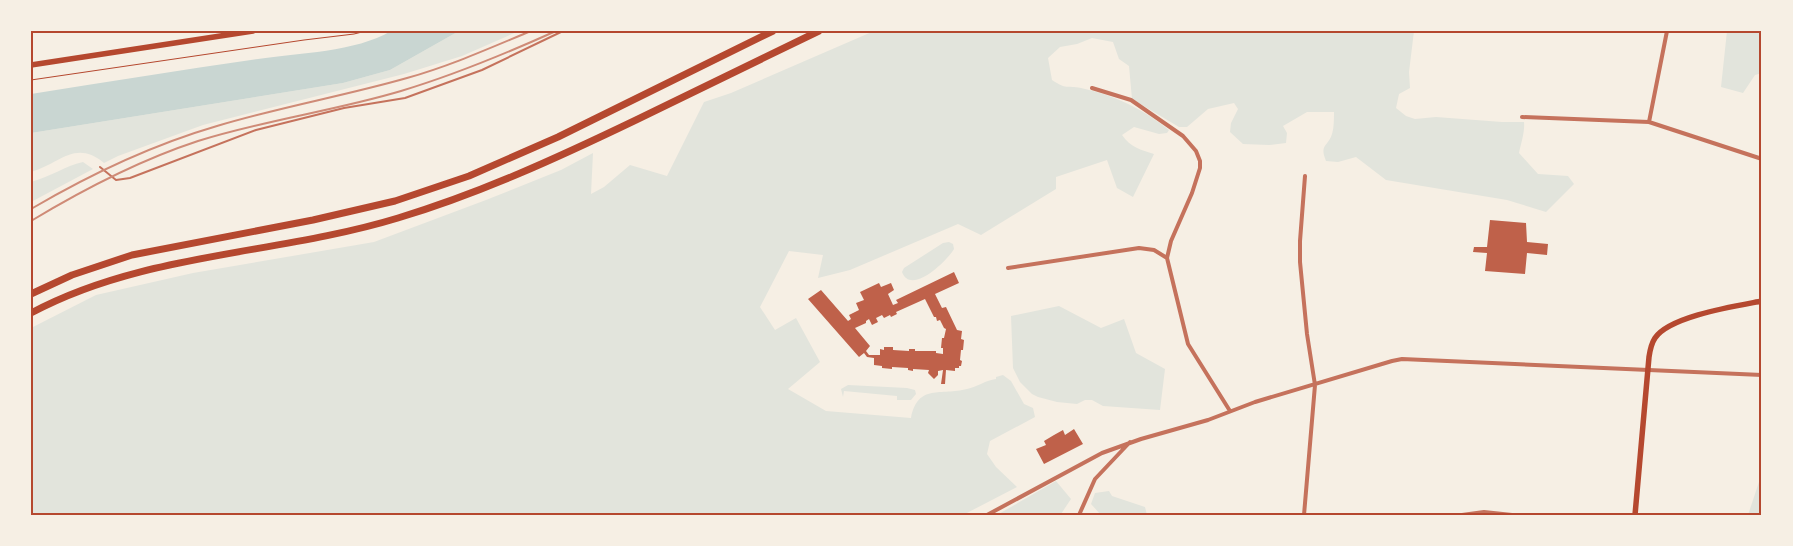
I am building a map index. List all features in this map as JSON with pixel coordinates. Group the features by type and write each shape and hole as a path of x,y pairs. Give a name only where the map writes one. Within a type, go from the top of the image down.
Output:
{"highway":[{"path":"31,294 72,275 132,255 313,220 386,203 469,176 558,137 773,31"},
{"path":"31,314 71,293 136,272 334,235 397,219 457,199 526,172 572,151 819,31"}],"main road":[{"path":"31,65 253,31"},
{"path":"1635,515 1650,348 1655,337 1667,328 1700,314 1762,301"}],"street":[{"path":"1648,122 1667,31"},
{"path":"1092,88 1131,100 1183,136 1196,151 1200,161 1200,168 1192,193 1171,241 1167,258 1188,344 1230,411"},
{"path":"1522,118 1648,122 1762,159"},
{"path":"1304,515 1315,385 1307,334 1300,262 1300,233 1305,176"},
{"path":"1008,268 1139,248 1154,250 1167,258"},
{"path":"987,515 1102,453 1130,442 1208,420 1230,411 1402,359 1762,374"},
{"path":"1079,515 1095,480 1130,442"},
{"path":"1462,515 1484,512 1512,515"}],"lane":[{"path":"100,168 116,180 130,178 256,130 344,108 405,98 482,70 563,31"}],"path":[{"path":"31,80 366,31"}],"shaded area":[{"path":"391,31 459,31 390,70 343,83 31,133 31,94 230,63 344,48 377,38"},
{"path":"459,31 519,31 462,56 404,74 203,125 118,156 104,163 94,156 76,153 31,172 31,133 343,83 390,70"},
{"path":"874,31 1414,31 1409,72 1410,88 1399,94 1396,108 1406,116 1415,119 1436,117 1524,122 1519,153 1538,174 1568,176 1574,184 1546,212 1507,200 1386,180 1356,157 1338,162 1326,161 1323,151 1332,134 1334,112 1307,112 1283,126 1287,133 1286,143 1269,145 1243,144 1230,132 1231,123 1238,109 1234,103 1208,109 1187,127 1179,127 1132,99 1129,66 1119,59 1113,42 1092,38 1077,44 1060,47 1048,58 1052,80 1064,86 1093,91 1116,99 1138,109 1169,130 1167,133 1159,134 1134,127 1122,135 1132,145 1154,154 1133,197 1117,188 1107,160 1056,177 1056,189 981,235 958,224 850,270 818,278 823,255 789,251 760,307 775,330 796,318 820,362 788,389 826,411 911,418 914,407 925,395 971,388 1003,375 1011,381 1024,404 1033,408 1035,417 990,441 987,454 996,467 1017,487 963,515 31,515 31,328 96,295 193,273 374,242 561,170 593,153 591,194 604,187 630,165 667,176 704,102 731,93"},
{"path":"1727,31 1762,31 1762,73 1755,75 1743,93 1721,87"},
{"path":"83,162 93,169 31,202 31,182"},
{"path":"949,242 953,244 954,249 929,274 913,280 907,278 902,272 904,268 943,243"},
{"path":"1059,306 1101,328 1124,319 1136,353 1165,369 1160,410 1103,406 1092,400 1085,400 1077,404 1057,402 1032,394 1020,382 1013,368 1011,316"},
{"path":"848,385 907,388 915,390 916,394 911,400 897,400 897,396 844,391 843,397 841,389"},
{"path":"1762,473 1762,515 1748,515"},
{"path":"1056,481 1071,499 1061,514 997,515"},
{"path":"1109,491 1112,496 1145,507 1147,515 1101,515 1091,504 1095,493"}],"building":[{"path":"1490,220 1526,223 1527,242 1548,244 1547,255 1527,253 1525,274 1485,271 1487,253 1473,252 1474,247 1487,247"},
{"path":"954,272 959,283 935,294 942,308 946,307 957,330 962,331 961,339 964,340 963,350 961,350 961,366 955,368 955,371 946,370 945,384 941,384 943,370 938,371 938,375 934,379 928,373 929,370 913,369 913,371 908,370 908,368 882,368 882,366 874,365 874,358 867,357 864,353 859,357 808,299 821,290 848,321 851,319 849,315 859,310 856,303 864,300 860,292 879,283 881,287 891,283 894,290 888,294 893,305 898,303 896,300","holes":["925,299 934,317 936,317 937,321 940,320 946,329 944,338 942,338 941,348 943,348 943,354 936,353 936,351 915,351 915,349 909,349 909,351 893,350 893,347 884,347 884,350 880,349 880,355 869,355 866,351 870,346 855,328 866,323 869,319 872,325 878,322 876,318 882,315 884,318 890,315 891,317 897,314 896,312"]},
{"path":"1074,429 1083,444 1044,464 1036,449 1046,445 1044,441 1063,430 1065,435"}],"railway":[{"path":"31,209 75,184 169,142 241,119 423,73 531,31"},
{"path":"31,221 113,176 155,157 198,141 401,91 479,64 556,31"}]}
